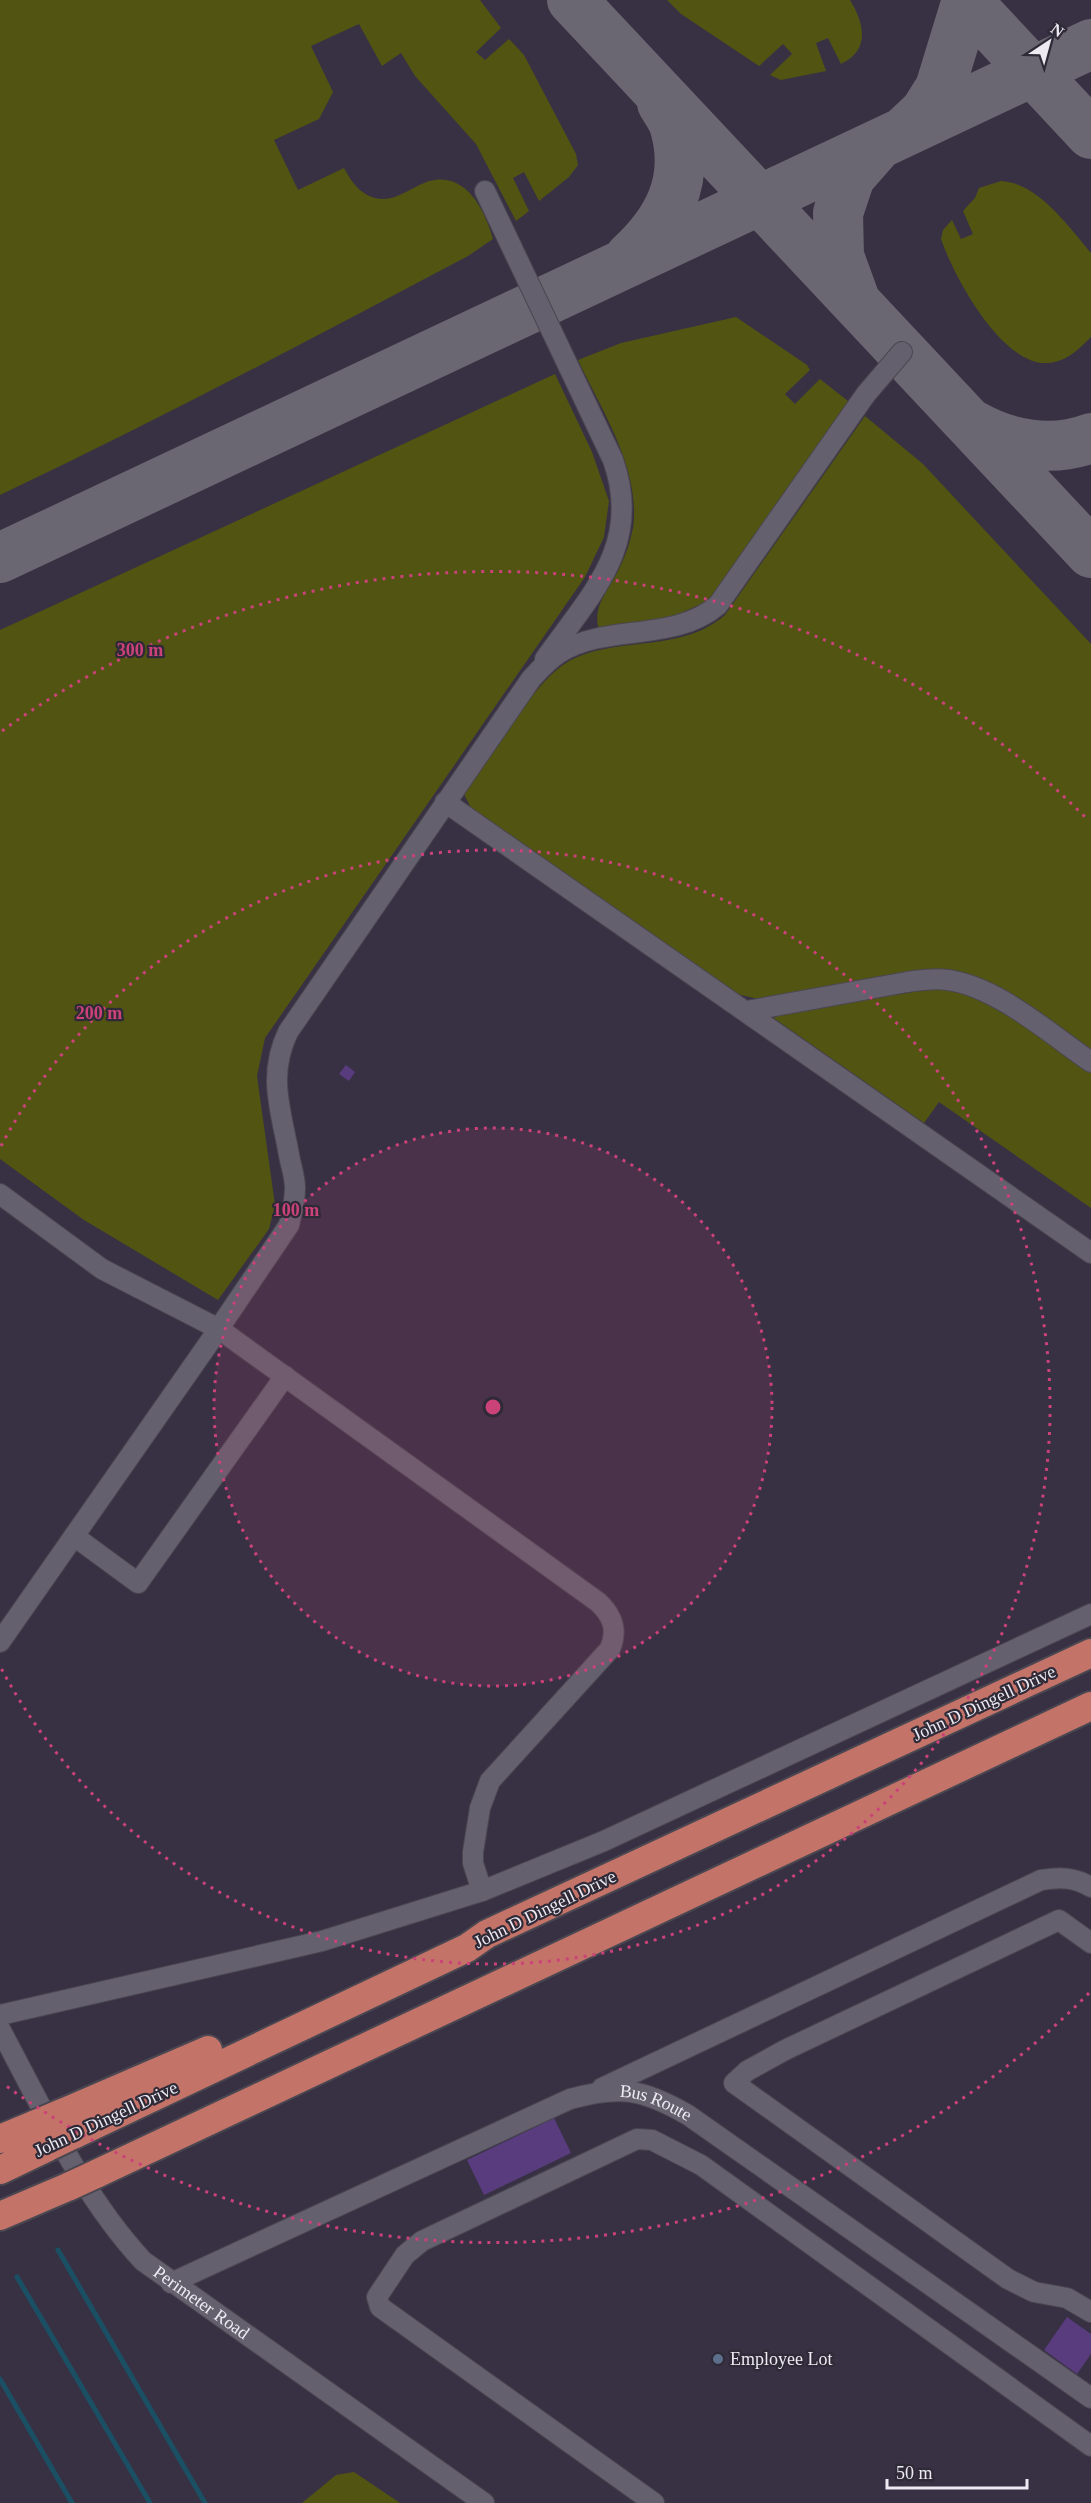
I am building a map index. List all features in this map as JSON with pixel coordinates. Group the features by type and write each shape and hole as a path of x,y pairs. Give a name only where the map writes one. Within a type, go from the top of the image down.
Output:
{"highway":[{"name":"John D Dingell Drive","path":"0,2169 42,2135 466,1948 487,1934 1091,1653"},
{"path":"0,2223 70,2186 1091,1706"},
{"path":"0,2139 42,2135"},
{"path":"0,2216 43,2199"}],"lane":[{"path":"0,1642 289,1225 294,1204 295,1185 276,1086 276,1067 280,1048 288,1032 604,575 616,550 622,525 623,500 620,480 613,460 485,191"},
{"path":"531,679 552,658 577,645 676,627 707,614 718,605 866,394 902,352"},
{"path":"445,802 1091,1253"},
{"path":"747,1011 907,982 927,979 948,980 971,985 993,996 1091,1062"},
{"path":"0,1194 102,1269 219,1329 608,1611 615,1626 615,1638 602,1660 490,1781 480,1808 473,1852 473,1863 482,1891"},
{"path":"74,1536 138,1583 285,1376"},
{"path":"0,2015 322,1941 482,1891 604,1841 1091,1614"},
{"path":"591,2093 1041,1880 1070,1878 1091,1887"},
{"path":"1091,1943 1059,1920 785,2050 747,2071 734,2083 1008,2279 1034,2292 1067,2298 1091,2312"},
{"name":"Perimeter Road","path":"0,2029 93,2199 118,2234 143,2261 484,2503"},
{"name":"Bus Route","path":"171,2283 570,2099 591,2093 620,2091 646,2094 688,2115 1091,2398"},
{"path":"654,2503 380,2307 377,2297 405,2255 422,2241 637,2139 652,2140 701,2165 1091,2446"}],"shaded area":[{"path":"0,0 1091,0 1091,2503 0,2503"},
{"path":"0,0 480,0 501,28 476,52 485,60 509,39 524,55 576,154 578,165 569,177 539,201 524,172 513,178 529,211 516,221 476,144 415,76 401,53 382,66 359,24 311,46 333,92 319,119 274,140 298,190 344,168 358,188 374,198 381,199 400,195 429,181 442,179 463,187 472,195 485,216 493,239 468,256 293,348 118,438 0,495"},
{"path":"667,0 850,0 859,18 861,44 851,58 841,64 828,38 816,43 826,71 781,80 770,75 792,54 783,44 759,66 681,14"},
{"path":"1001,181 1027,189 1040,198 1062,219 1091,253 1091,337 1077,350 1055,362 1031,360 1014,350 997,335 968,296 941,239 943,230 952,220 961,239 973,234 963,211 975,198 979,188"},
{"path":"736,317 807,365 810,370 785,394 795,404 820,379 848,401 712,599 672,617 599,630 597,622 599,606 627,550 633,528 634,506 631,484 618,441 578,360 621,343"},
{"path":"555,374 592,452 609,501 604,537 585,577 265,1038 257,1076 275,1205 269,1229 218,1300 84,1220 0,1159 0,630"},
{"path":"865,416 923,464 1091,644 1091,1052 991,985 758,999 737,994 473,812 464,794 529,700 559,668 573,659 592,652 689,635 708,627 725,615"},
{"path":"943,987 964,993 1002,1012 1091,1073 1091,1208 939,1102 924,1123 775,1019 773,1015"},
{"path":"354,2472 400,2503 302,2503 336,2475"}],"building":[{"path":"346,1065 355,1072 349,1081 339,1074"},
{"path":"554,2118 571,2153 484,2195 467,2160"},
{"path":"1067,2317 1091,2334 1091,2354 1077,2374 1044,2350"}],"waterway":[{"path":"58,2250 205,2503"},
{"path":"17,2277 150,2503"},
{"path":"0,2379 72,2503"}],"taxiway":[{"path":"572,0 1091,553"},
{"path":"966,0 1091,134"},
{"path":"907,129 925,112 940,88 967,0"},
{"path":"0,558 1091,44"},
{"path":"630,257 655,230 665,215 677,183 680,166 679,147 674,125 662,103"},
{"path":"855,300 839,256 838,213 850,177 878,145"},
{"path":"973,425 1001,438 1030,445 1061,445 1091,438"}],"place":[{"name":"Employee Lot","path":"718,2359"}]}
